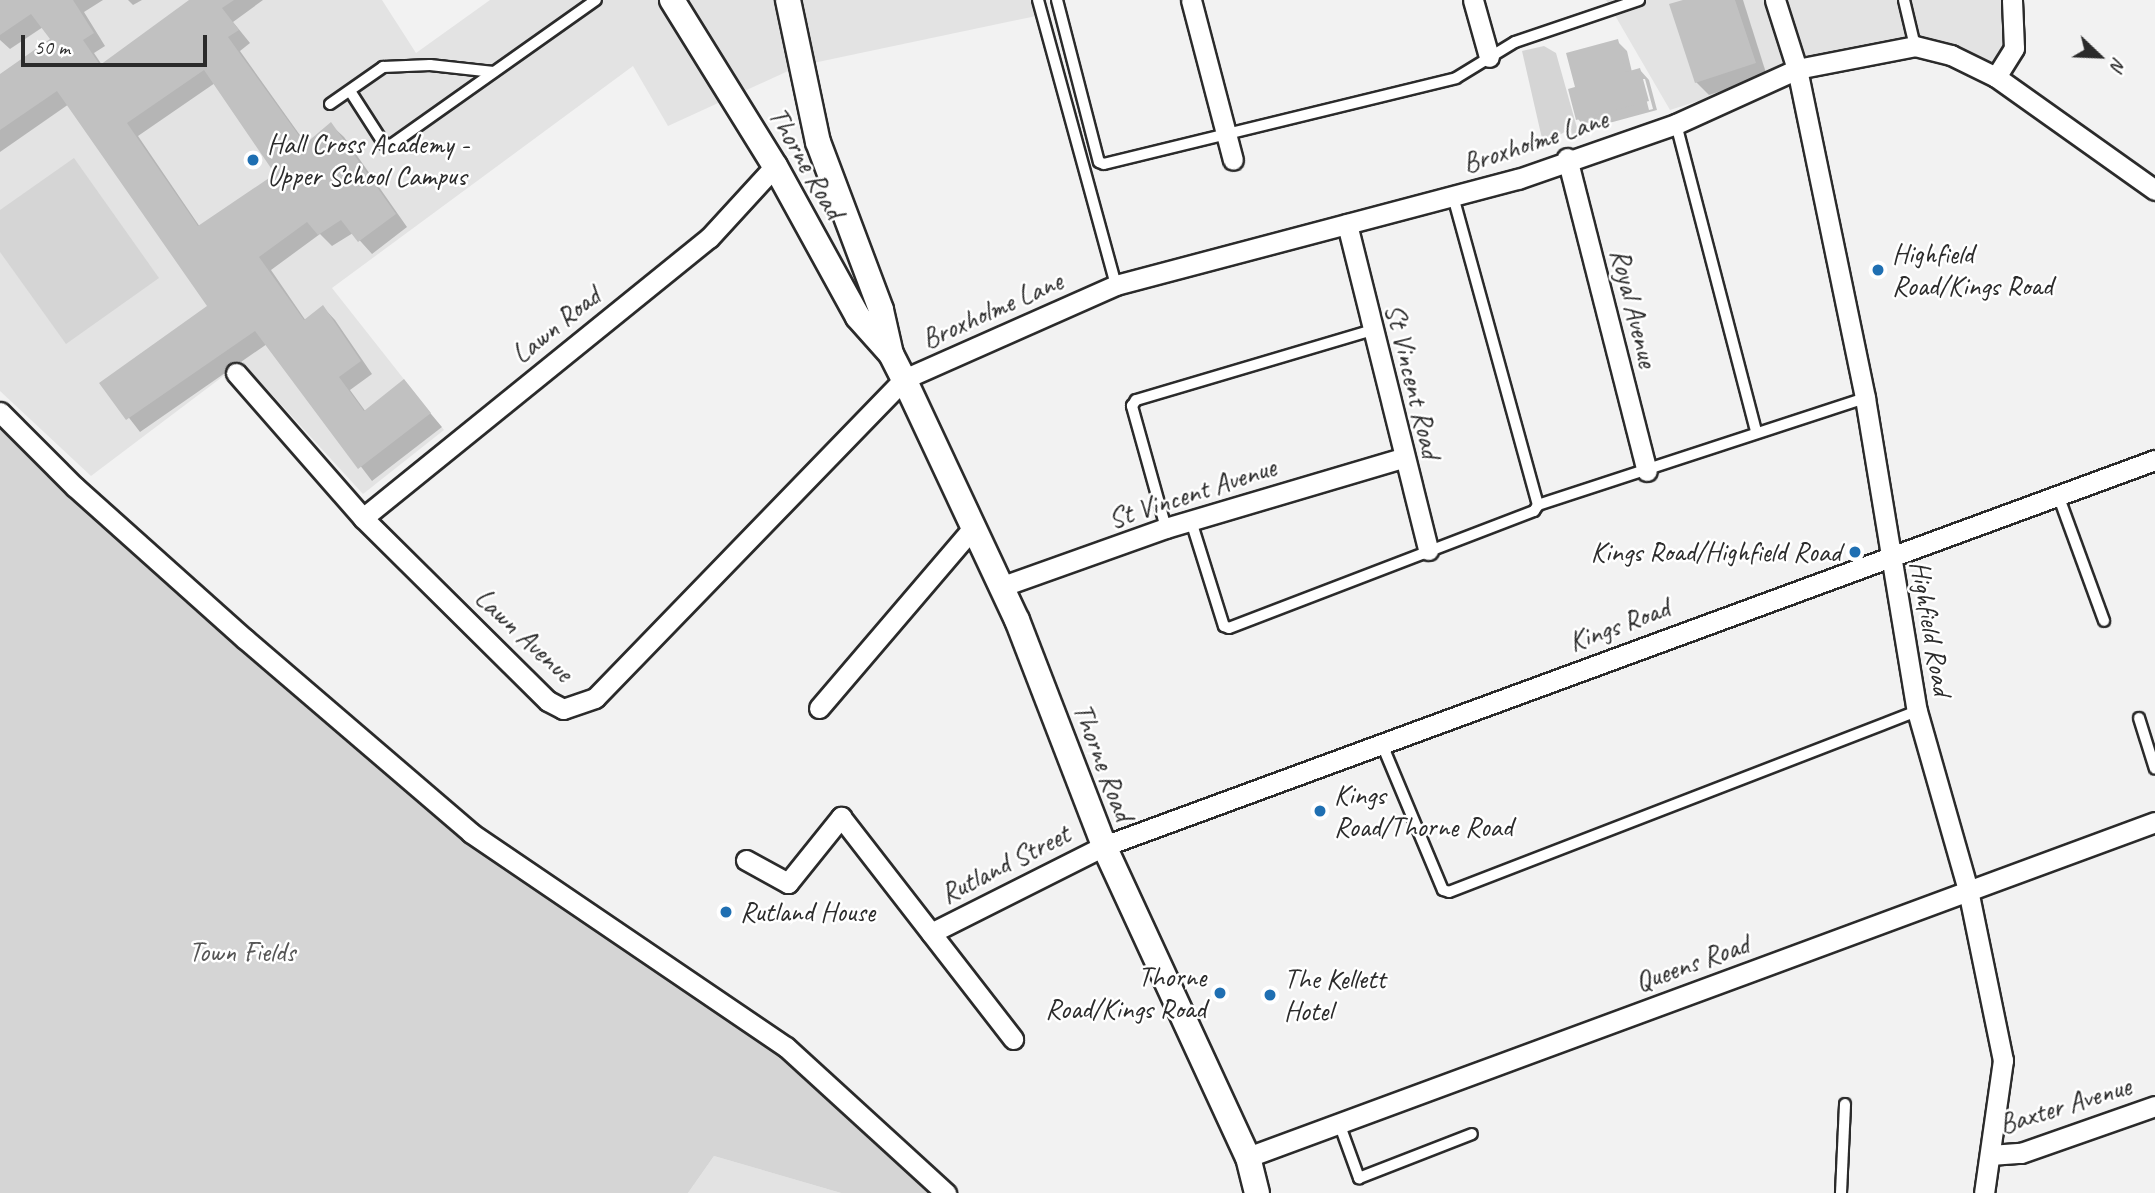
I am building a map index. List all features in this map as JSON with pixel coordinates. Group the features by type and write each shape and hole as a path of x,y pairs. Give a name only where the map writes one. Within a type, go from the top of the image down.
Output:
{"street":[{"name":"Thorne Road","path":"672,0 775,166 858,317 891,354 904,379 1000,587 1104,846 1248,1157 1257,1193"},
{"name":"Thorne Road","path":"788,0 818,142 881,310 891,354"},
{"path":"1191,0 1233,160"},
{"path":"1474,0 1489,57"},
{"name":"Highfield Road","path":"1775,0 1797,69 1865,398 1917,712 1968,890 2003,1060 1984,1193"},
{"path":"1996,77 2014,48 2012,0"},
{"name":"Broxholme Lane","path":"904,379 1116,285 1453,197 1676,124 1797,69 1915,46 1951,55 1996,77 2155,190"},
{"name":"Royal Avenue","path":"1567,159 1647,471"},
{"name":"Lawn Road","path":"363,518 709,237 775,166"},
{"name":"St Vincent Road","path":"1347,224 1402,458 1428,550"},
{"name":"Lawn Avenue","path":"236,373 363,518 548,701 564,709 579,707 595,698 904,379"},
{"path":"0,412 75,487 245,639 471,833 786,1047 946,1193"},
{"name":"St Vincent Avenue","path":"1000,587 1166,528 1402,458"},
{"name":"Kings Road","path":"1104,846 1381,741 2155,460"},
{"path":"819,708 972,529"},
{"name":"Rutland Street","path":"746,860 788,883 841,817 1013,1039"},
{"name":"Queens Road","path":"1248,1157 2155,822"},
{"name":"Rutland Street","path":"931,933 1104,846"},
{"name":"Baxter Avenue","path":"1990,1155 2021,1153 2155,1106"}],"lane":[{"path":"350,91 384,144 391,145 596,0"},
{"path":"1038,0 1116,285"},
{"path":"1058,0 1099,162 1227,137 1456,78 1516,42 1639,0"},
{"path":"1904,0 1915,46"},
{"path":"330,104 383,66 430,65 494,72"},
{"path":"1676,124 1756,431"},
{"path":"1453,197 1538,505"},
{"path":"1166,528 1132,406 1136,400 1373,330"},
{"path":"1191,521 1224,626 1229,628 1534,511 1538,505 1647,471 1756,431 1865,398"},
{"path":"2058,495 2104,621"},
{"path":"1381,741 1443,890 1449,892 1917,712"},
{"path":"2140,718 2155,769"},
{"path":"1841,1193 1845,1104"},
{"path":"1339,1123 1359,1178 1472,1134"}],"shaded area":[{"name":"Hall Cross Academy - Upper School Campus","path":"0,0 382,0 416,53 490,0 1037,0 1041,15 799,66 668,126 633,66 332,288 444,430 363,494 242,362 91,476 0,391"},
{"path":"1606,0 2012,0 2017,32 1996,77 1915,46 1797,69 1670,110"},
{"path":"714,1156 841,1193 688,1193"}],"green space":[{"path":"1544,46 1556,53 1579,135 1572,137 1565,132 1543,143 1522,51"},
{"path":"74,158 159,278 66,344 0,252 0,210"},
{"name":"Town Fields","path":"0,412 471,833 786,1047 946,1193 841,1193 714,1156 688,1193 0,1193"}],"building":[{"path":"0,0 73,0 94,33 83,40 100,65 189,0 234,0 222,8 239,30 228,37 305,144 331,122 396,214 358,242 341,220 318,235 307,222 259,257 304,320 323,305 361,361 339,377 364,411 404,379 431,413 358,469 255,331 126,420 99,383 207,306 57,91 0,130 0,74 50,39 31,14 0,35","holes":["204,70 275,174 198,226 127,123"]},
{"path":"1683,0 1735,0 1756,63 1695,83 1669,4"},
{"path":"1618,39 1626,72 1640,68 1649,101 1576,120 1568,89 1575,87 1566,53"}],"place":[{"name":"Hall Cross Academy - Upper School Campus","path":"253,160"},
{"name":"Highfield Road/Kings Road","path":"1878,270"},
{"name":"Kings Road/Highfield Road","path":"1855,552"},
{"name":"Kings Road/Thorne Road","path":"1320,811"},
{"name":"Rutland House","path":"726,912"},
{"name":"Thorne Road/Kings Road","path":"1220,993"},
{"name":"The Kellett Hotel","path":"1270,995"}]}
